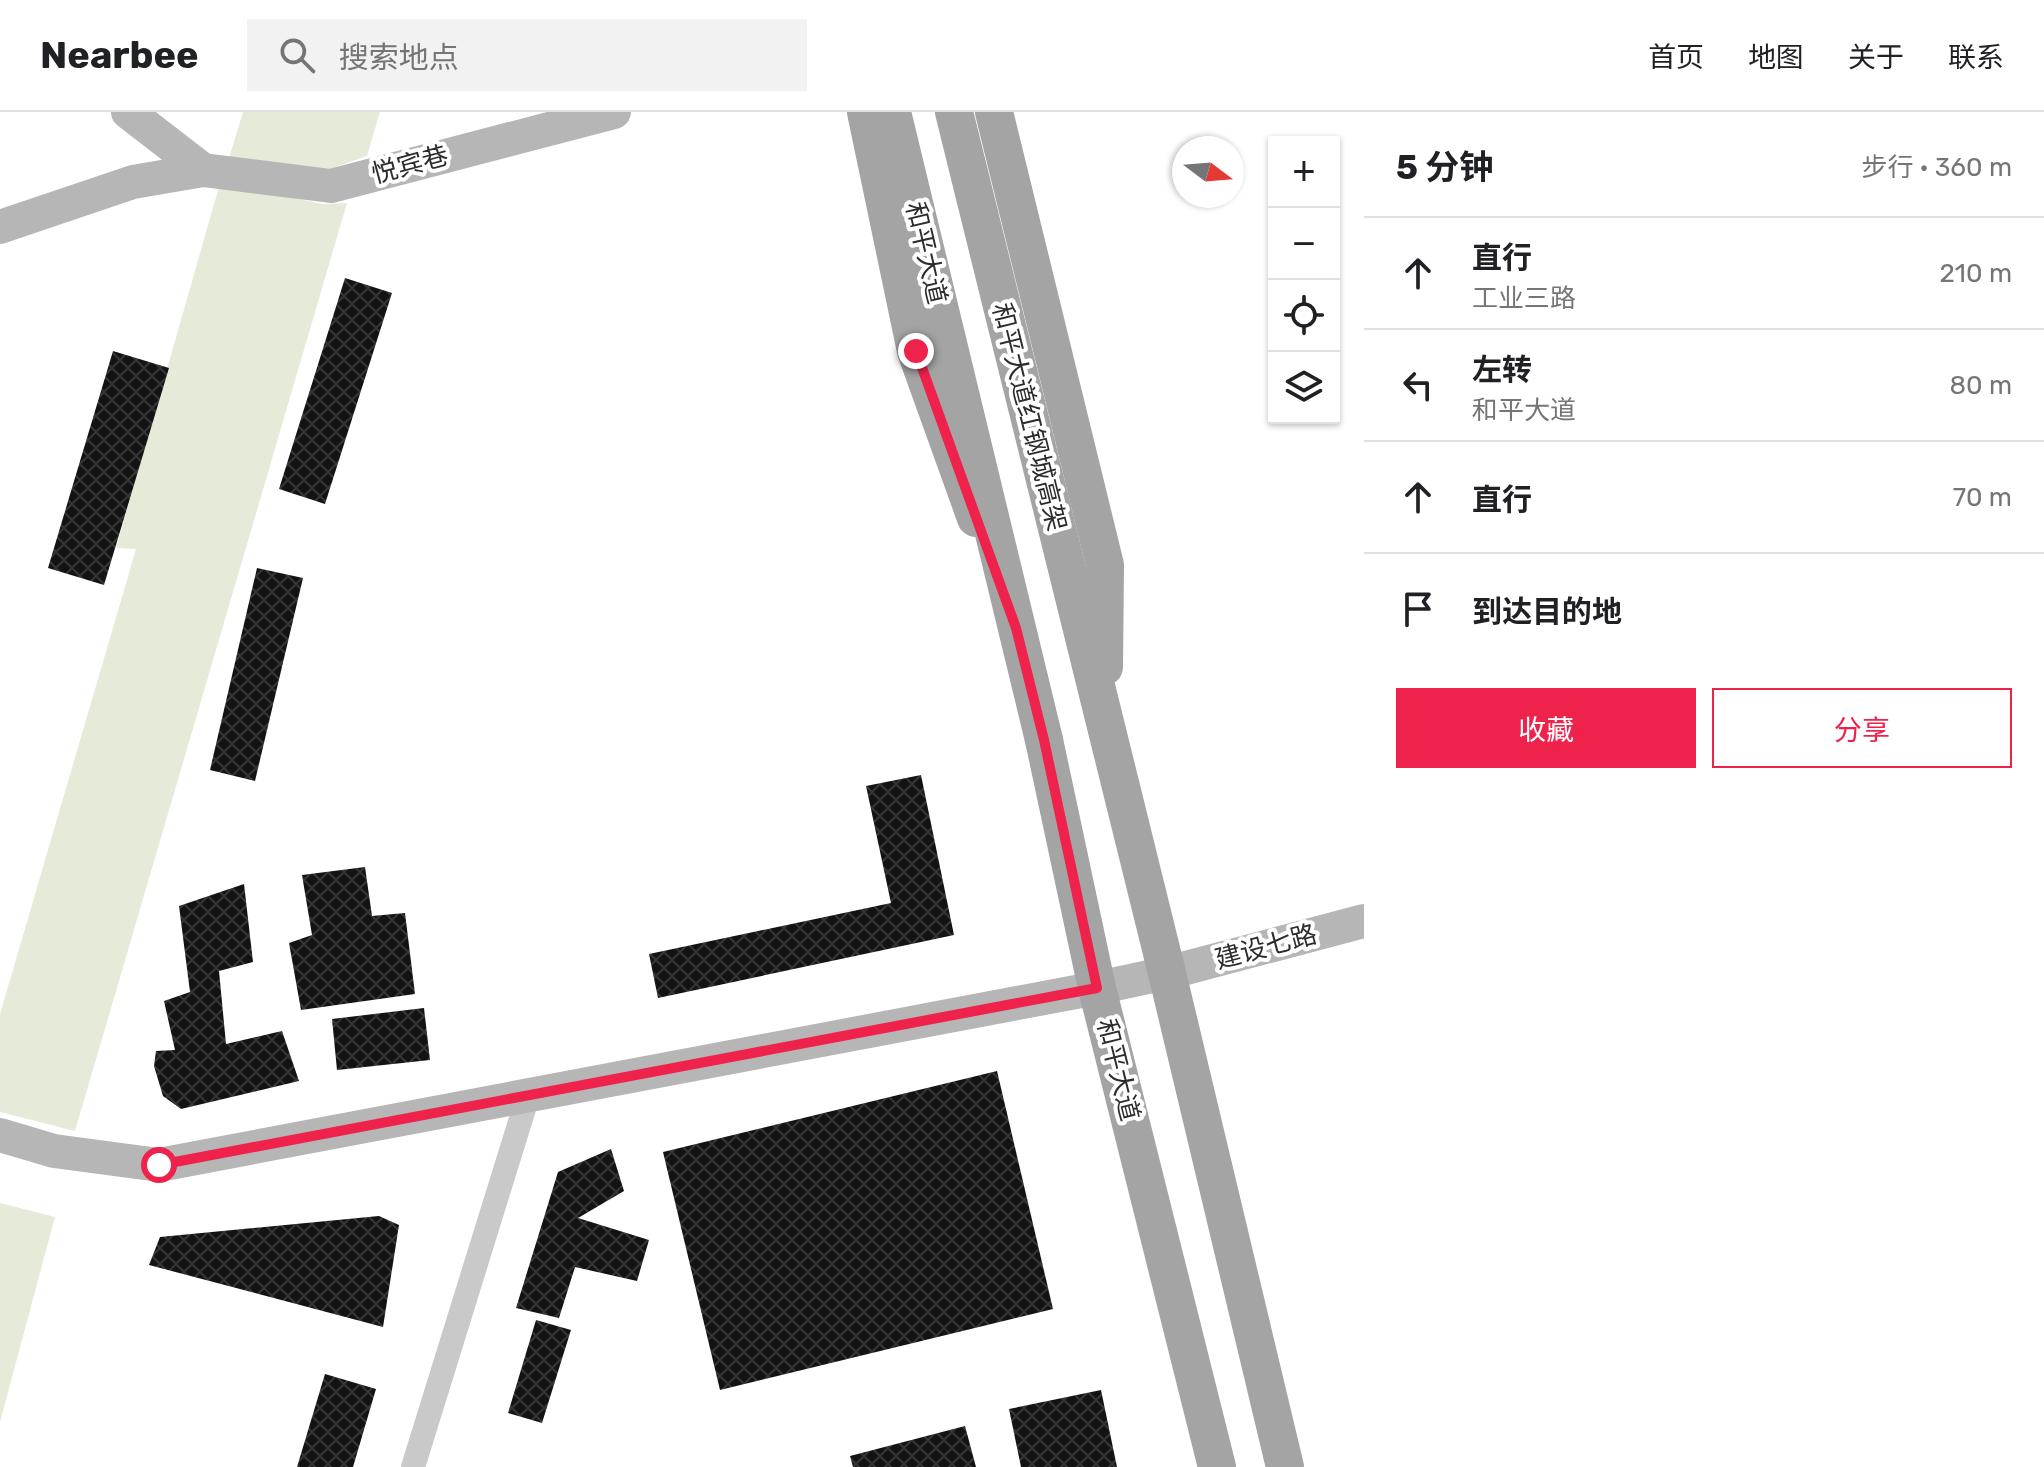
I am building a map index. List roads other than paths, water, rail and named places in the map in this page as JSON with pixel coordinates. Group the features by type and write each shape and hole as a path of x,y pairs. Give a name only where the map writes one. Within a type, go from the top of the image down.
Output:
{"main road":[{"path":"128,112 203,170"},
{"name":"悦宾巷","path":"203,170 331,186 614,112"},
{"path":"866,112 916,351 1016,628"},
{"name":"和平大道","path":"892,112 1044,740 1097,988 1217,1467"},
{"name":"和平大道红钢城高架","path":"954,112 1103,722"},
{"path":"994,112 1105,565 1103,722 1167,973 1285,1467"},
{"path":"0,227 133,182 203,170"},
{"name":"建设七路","path":"0,1135 54,1151 159,1165 1097,988 1167,973 1364,921"}],"street":[{"path":"413,1467 528,1096"}]}
